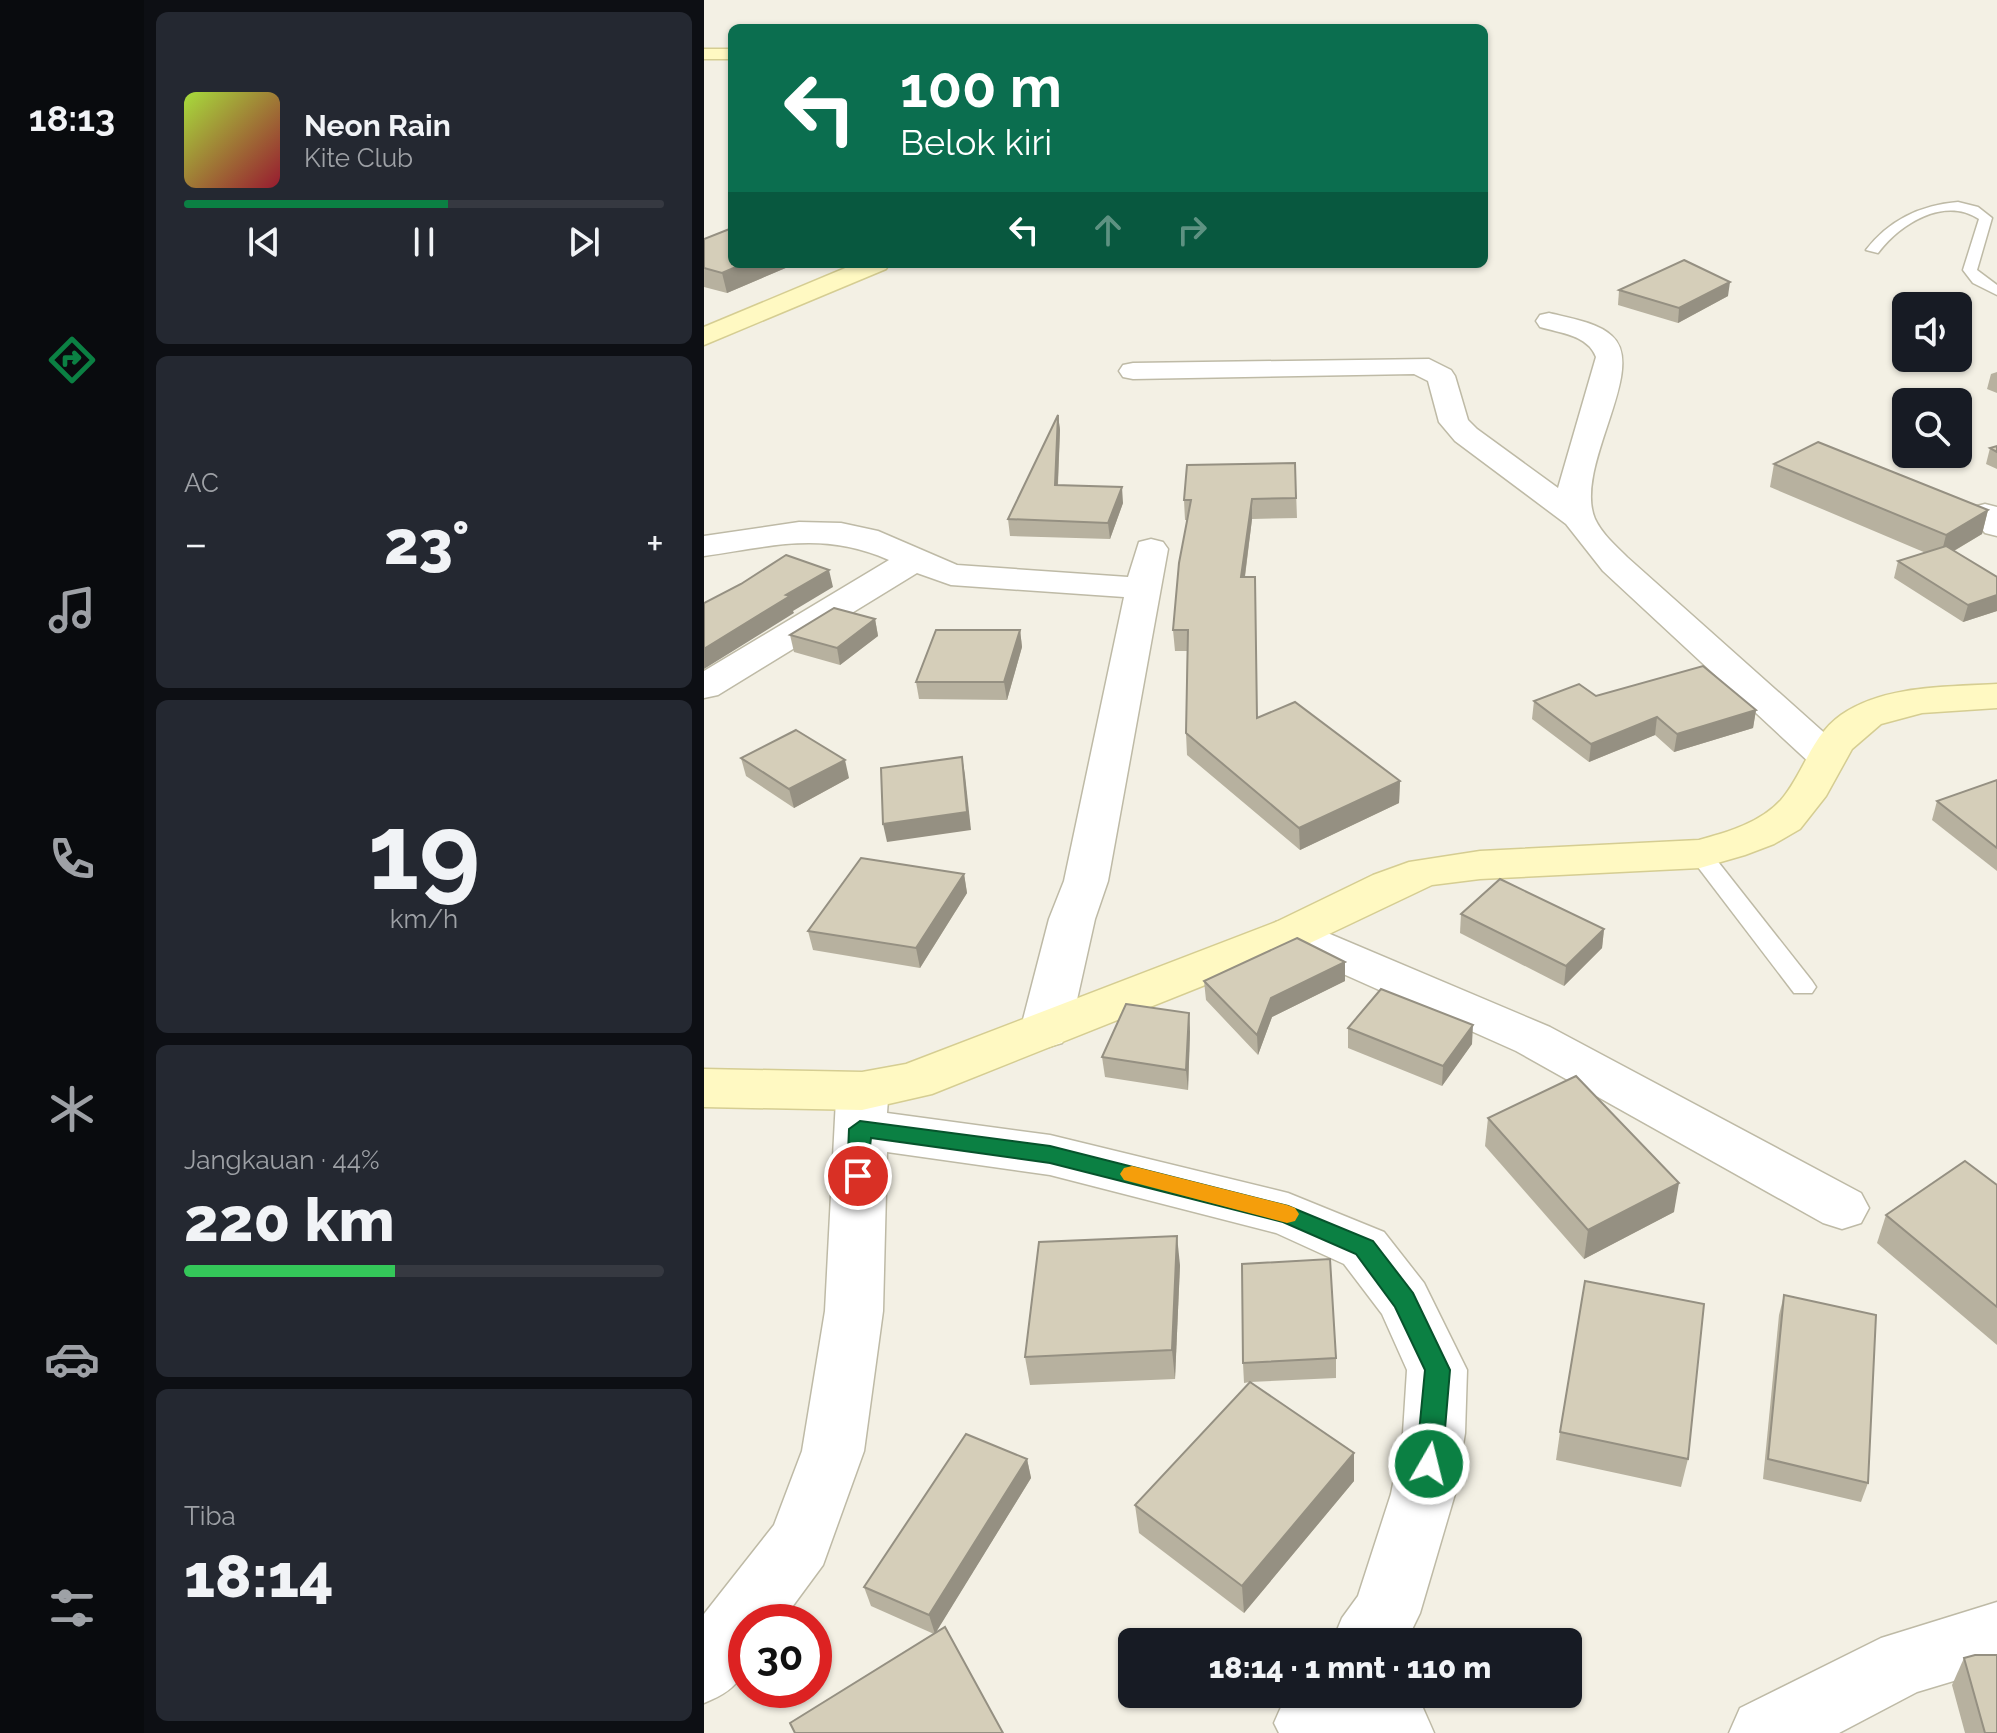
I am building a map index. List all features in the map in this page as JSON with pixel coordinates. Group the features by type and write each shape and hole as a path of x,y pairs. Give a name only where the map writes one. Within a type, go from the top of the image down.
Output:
{"street":[{"path":"704,54 728,54"},
{"path":"704,337 868,268"},
{"path":"1549,321 1589,335 1605,344 1610,354 1606,384 1575,476 1572,498 1578,518"},
{"path":"1133,371 1419,365 1441,376 1454,422 1466,435 1578,518 1621,569 1825,755"},
{"path":"704,546 799,532 841,533 866,538 912,561 951,575 1146,568 1086,881 1072,919 1045,1031"},
{"path":"704,687 912,561"},
{"path":"861,1110 914,1081 1292,933 1389,885 1425,872 1480,865 1700,854 1779,825 1804,797 1825,755 1853,725 1881,711 1944,699 1997,696"},
{"path":"1292,933 1533,1039 1842,1208"},
{"path":"704,1088 861,1110 1050,1155 1288,1215 1364,1248 1404,1300 1437,1370 1434,1433 1423,1494 1386,1613 1376,1628"},
{"path":"704,1669 800,1543 833,1451 854,1311 861,1110"},
{"path":"1804,1724 1905,1662 1997,1635"},
{"path":"1314,1717 1398,1733"}],"lane":[{"path":"1873,250 1882,236 1922,214 1959,206 1972,208 1986,218 1970,270 1978,280 1997,291"},
{"path":"1700,854 1803,987"}],"building":[{"path":"728,230 728,268 734,268 722,273 704,268 704,239"},
{"path":"1684,260 1730,282 1679,308 1619,290"},
{"path":"1058,415 1055,485 1122,487 1108,523 1008,519"},
{"path":"1818,442 1988,510 1946,535 1774,464"},
{"path":"1295,463 1296,498 1252,499 1241,577 1255,577 1257,718 1295,702 1400,781 1299,828 1186,733 1188,630 1173,630 1179,563 1191,500 1184,500 1187,465"},
{"path":"1946,546 1997,577 1997,595 1968,605 1898,561"},
{"path":"786,555 829,570 704,649 704,603"},
{"path":"834,608 875,619 837,648 790,635"},
{"path":"936,630 1020,630 1004,682 916,682"},
{"path":"1703,666 1756,710 1677,734 1657,717 1591,744 1534,701 1579,684 1596,696"},
{"path":"796,730 845,760 789,789 741,758"},
{"path":"962,757 967,812 883,824 881,768"},
{"path":"1997,780 1997,848 1937,801"},
{"path":"861,858 964,874 916,948 808,931"},
{"path":"1500,879 1604,929 1566,966 1461,914"},
{"path":"1297,938 1345,962 1271,998 1257,1035 1204,981"},
{"path":"1381,989 1473,1025 1443,1066 1348,1028"},
{"path":"1126,1004 1189,1013 1186,1070 1102,1057"},
{"path":"1576,1076 1679,1183 1588,1230 1488,1118"},
{"path":"1965,1161 1997,1185 1997,1307 1886,1215"},
{"path":"1177,1236 1172,1350 1025,1357 1039,1242"},
{"path":"1330,1259 1336,1358 1243,1363 1242,1264"},
{"path":"1585,1281 1704,1304 1688,1459 1560,1432"},
{"path":"1784,1295 1876,1315 1868,1483 1768,1459"},
{"path":"1250,1382 1354,1453 1242,1586 1135,1505"},
{"path":"966,1434 1027,1459 929,1615 864,1587"},
{"path":"945,1627 1003,1733 795,1733 790,1723 814,1708 832,1708 832,1697"},
{"path":"1997,1655 1997,1733 1985,1733 1964,1658"}],"slow traffic":[{"path":"1132,1174 1287,1214"}],"route":[{"path":"858,1176 860,1129 1050,1155 1288,1215 1364,1248 1404,1300 1437,1370 1429,1464"}]}
